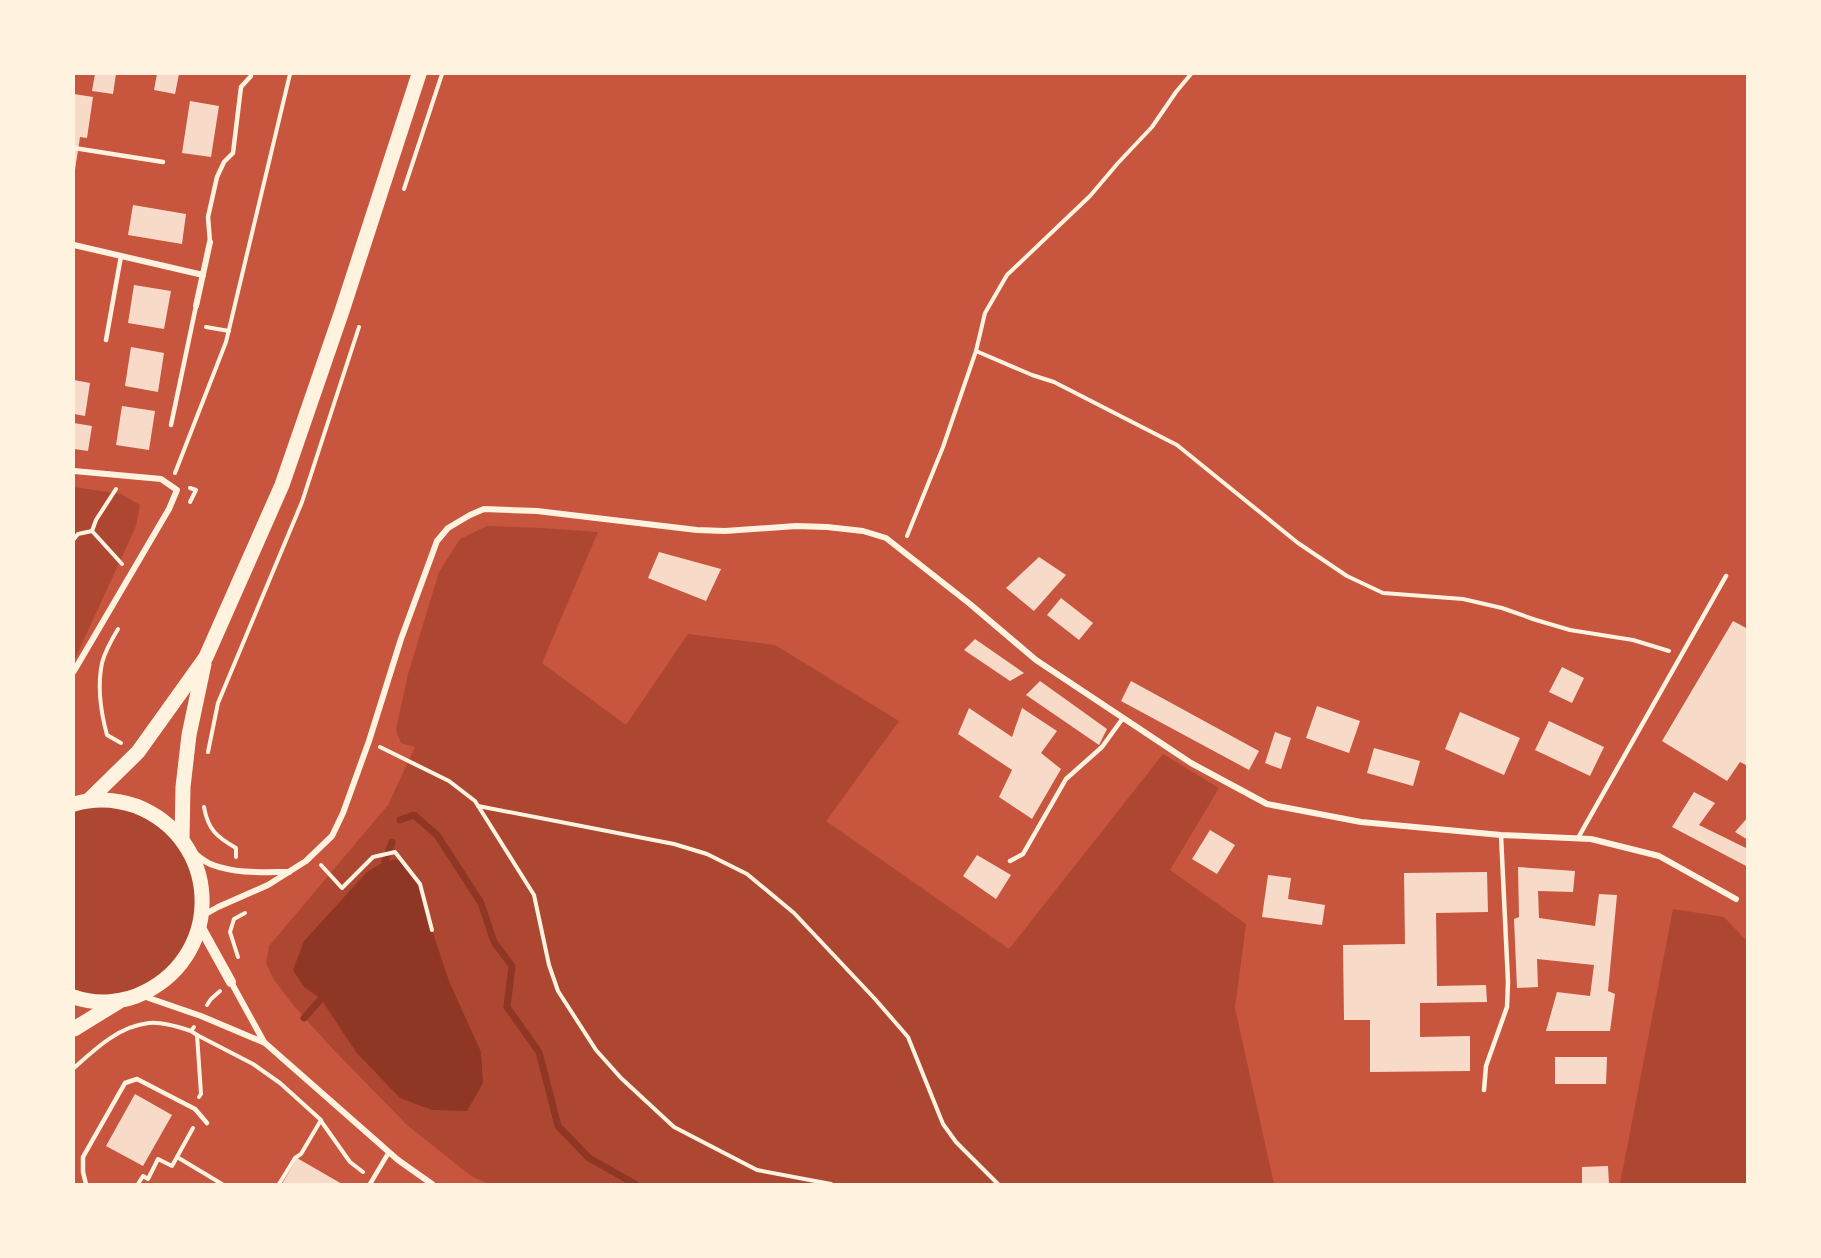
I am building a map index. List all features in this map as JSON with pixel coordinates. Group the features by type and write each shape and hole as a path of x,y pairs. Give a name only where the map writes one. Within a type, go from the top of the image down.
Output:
{"main road":[{"path":"186,845 185,773 189,735 206,657 282,485 342,311 419,74"},
{"path":"89,800 138,752 206,657"},
{"path":"74,804 89,800 108,800 127,803 149,811 161,819 186,845 195,862 202,889 201,921 188,954 170,976 139,995 120,1000 97,1002 74,997"},
{"path":"74,1029 120,1000"}],"street":[{"path":"196,306 210,242"},
{"path":"74,245 203,275"},
{"path":"74,471 161,479 177,490 169,509 74,671"},
{"path":"265,1043 201,921 289,872 313,855 332,836 343,813 369,741 401,639 437,540 448,528 484,509 537,510 697,530 725,531 827,526 862,531 886,538 1036,660 1191,763 1268,804 1361,822 1501,835 1591,839 1659,856 1736,899"},
{"path":"186,845 211,865 256,872 289,872"},
{"path":"139,995 201,1016 265,1043 389,1152 432,1185"}],"lane":[{"path":"210,242 208,217 217,177 224,162 232,153 241,87 251,76"},
{"path":"74,148 164,162"},
{"path":"106,340 121,256"},
{"path":"171,424 190,324 196,306"},
{"path":"1578,838 1726,576"},
{"path":"1010,861 1023,854 1066,779 1102,747 1123,718"},
{"path":"1484,1090 1486,1066 1507,1007 1508,982 1501,835"},
{"path":"86,1185 83,1157 125,1083 138,1079 195,1109 207,1122"},
{"path":"371,1182 389,1152"}],"path":[{"path":"172,483 229,331 290,74"},
{"path":"401,197 442,74"},
{"path":"902,550 943,447 976,351 985,313 1007,275 1090,196 1152,127 1191,74"},
{"path":"185,773 204,773 218,703 302,502 361,321"},
{"path":"190,324 229,331"},
{"path":"976,351 1054,382 1177,445 1298,543 1347,576 1383,593 1463,599 1502,608 1570,630 1658,646 1682,656"},
{"path":"92,531 96,520 124,476"},
{"path":"161,479 196,490 185,511"},
{"path":"74,539 78,534 92,531"},
{"path":"92,531 131,573"},
{"path":"121,624 102,664 100,694 103,720 107,735 138,752"},
{"path":"369,741 449,781 475,801 534,895 549,965 558,991 596,1050 621,1078 674,1127 747,1165 757,1170 831,1185"},
{"path":"204,800 204,809 210,827 221,839 236,848 236,870"},
{"path":"478,806 674,844 707,854 747,874 794,913 908,1037 943,1124 956,1142 998,1185"},
{"path":"313,855 342,888 373,857 395,852 420,884 432,930"},
{"path":"191,1031 211,999 242,970 230,932 234,919 246,913 241,897"},
{"path":"74,1068 103,1043 125,1030 149,1023 175,1026 191,1031 253,1064 280,1083 321,1120 350,1162 371,1182"},
{"path":"197,1035 199,1054"},
{"path":"279,1185 321,1120"},
{"path":"138,1185 143,1176 148,1179 158,1159 172,1166 177,1157"}],"shaded area":[{"path":"74,487 121,494 140,505 136,526 74,661"},
{"path":"487,526 598,532 542,663 626,725 688,634 775,645 899,721 826,821 1009,949 1163,754 1219,788 1170,870 1246,924 1235,1008 1274,1184 489,1184 471,1176 407,1125 294,1006 274,980 266,963 269,946 388,805 415,747 401,743 396,730 408,674 439,572 460,539"},
{"path":"89,800 161,819 202,887 188,954 139,995 74,997 74,804"},
{"path":"400,859 420,884 449,981 481,1052 483,1083 467,1111 432,1110 400,1098 356,1052 321,999 304,987 293,970 304,941 367,872 385,861"},
{"path":"1673,909 1724,917 1747,941 1747,1184 1620,1184"}],"building":[{"path":"95,74 116,74 113,94 92,91"},
{"path":"157,74 179,74 175,94 154,90"},
{"path":"74,94 93,97 87,138 80,137 75,170 74,170"},
{"path":"190,101 219,106 211,157 182,153"},
{"path":"133,205 186,214 182,244 128,235"},
{"path":"134,285 171,291 164,329 128,323"},
{"path":"131,347 164,353 158,392 125,386"},
{"path":"74,380 90,383 85,416 74,414"},
{"path":"122,406 155,411 149,450 116,445"},
{"path":"74,423 92,426 88,451 74,449"},
{"path":"659,552 721,569 706,601 648,578"},
{"path":"1039,557 1066,575 1034,611 1006,588"},
{"path":"1061,598 1093,623 1079,640 1047,615"},
{"path":"1733,621 1748,629 1748,766 1740,762 1727,781 1662,741"},
{"path":"975,639 1024,673 1010,681 964,650"},
{"path":"1562,667 1584,678 1572,703 1549,692"},
{"path":"1040,681 1107,729 1099,745 1026,695"},
{"path":"1131,681 1259,751 1249,770 1121,701"},
{"path":"1317,706 1360,721 1349,753 1306,738"},
{"path":"969,708 1012,737 1022,708 1057,731 1041,753 1061,769 1032,819 999,797 1012,770 958,734"},
{"path":"1460,712 1520,738 1504,775 1445,749"},
{"path":"1549,721 1604,747 1590,776 1535,750"},
{"path":"1275,732 1291,738 1281,769 1265,763"},
{"path":"1374,748 1420,761 1413,786 1367,773"},
{"path":"1694,792 1715,803 1699,825 1748,849 1748,867 1672,827"},
{"path":"1748,817 1748,840 1735,832"},
{"path":"1210,830 1235,845 1217,874 1192,859"},
{"path":"977,855 1011,875 996,899 963,876"},
{"path":"1518,867 1575,871 1573,892 1538,891 1539,918 1595,926 1599,894 1617,895 1608,991 1615,994 1610,1031 1546,1031 1557,992 1590,996 1594,965 1537,959 1538,987 1517,988 1514,919 1519,917"},
{"path":"1487,872 1488,912 1436,913 1437,986 1486,985 1487,1002 1420,1003 1420,1037 1470,1036 1470,1071 1370,1072 1370,1020 1344,1020 1343,945 1405,944 1404,873"},
{"path":"1268,875 1291,878 1288,899 1325,905 1322,925 1262,917"},
{"path":"1555,1057 1607,1057 1606,1084 1555,1084"},
{"path":"135,1094 172,1115 143,1166 106,1146"},
{"path":"297,1158 342,1184 282,1184"},
{"path":"1608,1166 1609,1184 1582,1184 1582,1167"}],"waterway":[{"path":"400,820 414,815 437,835 481,903 494,942 512,966 507,1007 539,1052 558,1126 589,1158 635,1184"},
{"path":"385,861 392,842"},
{"path":"304,1018 321,999"}]}
